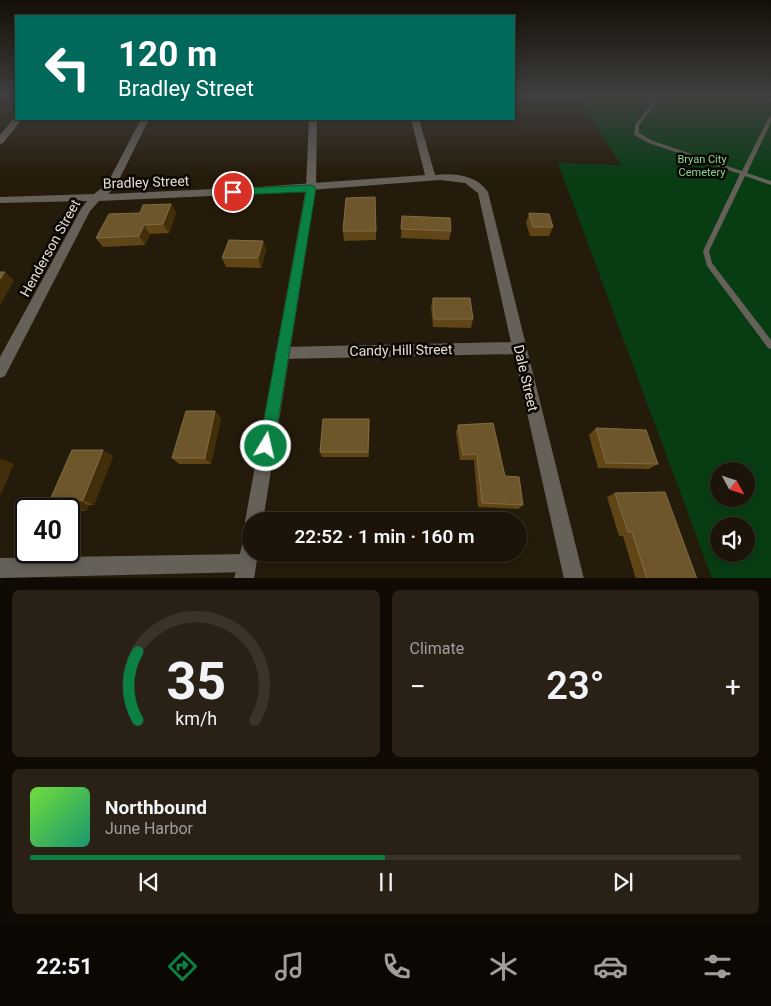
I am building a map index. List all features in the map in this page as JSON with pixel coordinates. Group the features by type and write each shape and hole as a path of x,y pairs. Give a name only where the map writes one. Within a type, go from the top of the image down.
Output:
{"street":[{"path":"0,141 15,123"},
{"name":"Henderson Street","path":"0,370 86,210 96,198 111,186 143,123"},
{"path":"256,512 311,188 313,123"},
{"path":"416,123 431,178"},
{"name":"Bradley Street","path":"0,200 96,198 311,188 431,178 461,179 472,182"},
{"name":"Dale Street","path":"472,182 479,186 483,192 574,578"},
{"name":"Candy Hill Street","path":"282,353 519,348"},
{"path":"0,568 246,571"}],"lane":[{"path":"639,123 636,134 651,142 771,183"},
{"path":"769,123 706,251 709,264 771,346"}],"green space":[{"name":"Bryan City Cemetery","path":"594,123 771,123 771,578 712,578 558,163 621,165"}],"building":[{"path":"375,197 376,231 343,231 346,198"},
{"path":"171,204 163,224 144,225 139,236 96,238 109,214 140,213 143,205"},
{"path":"529,213 549,214 553,227 533,227"},
{"path":"402,216 450,218 451,231 401,229"},
{"path":"229,240 263,241 258,258 222,258"},
{"path":"0,272 5,272 0,279"},
{"path":"433,298 470,298 473,319 434,319"},
{"path":"186,411 215,411 205,458 172,458"},
{"path":"323,419 369,419 368,452 320,452"},
{"path":"493,423 505,476 519,477 523,505 482,503 477,454 463,455 458,425"},
{"path":"596,428 646,430 658,464 606,463"},
{"path":"72,450 103,450 83,500 80,500 80,498 51,498"},
{"path":"665,492 697,578 647,578 632,532 628,532 615,493"}],"route":[{"path":"233,192 311,188 266,446"}]}
